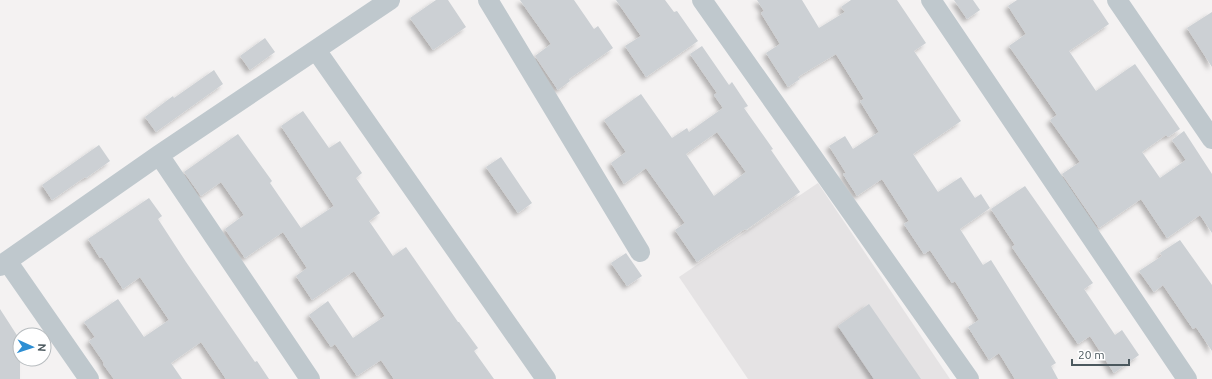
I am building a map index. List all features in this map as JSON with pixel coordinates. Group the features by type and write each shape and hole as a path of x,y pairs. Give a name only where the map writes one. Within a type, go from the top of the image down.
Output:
{"street":[{"path":"89,379 4,264 159,155 390,0"},
{"path":"488,0 640,252"},
{"path":"702,0 969,379"},
{"path":"931,0 1187,379"},
{"path":"1117,0 1212,139"},
{"path":"316,50 546,379"},
{"path":"159,155 310,379"}],"shaded area":[{"path":"818,183 950,379 748,379 679,277"}],"building":[{"path":"436,0 448,0 466,27 433,50 410,18"},
{"path":"520,0 574,0 594,29 598,26 613,48 569,79 570,81 558,90 535,56 551,44"},
{"path":"616,0 665,0 674,12 677,11 698,41 646,77 625,46 641,36"},
{"path":"757,0 802,0 819,28 845,12 841,7 851,0 897,0 926,43 914,51 961,121 913,154 938,192 961,177 975,198 981,194 990,208 960,229 983,265 991,260 1056,363 1051,366 1058,379 1015,379 999,353 989,360 968,327 979,320 955,281 952,283 930,250 924,254 904,224 909,221 882,179 857,196 843,174 846,173 829,146 845,136 853,149 879,132 860,101 864,99 836,54 798,77 800,79 788,87 766,53 780,44 761,13 764,11"},
{"path":"954,0 973,0 980,10 967,19"},
{"path":"1017,0 1093,0 1109,24 1069,51 1096,91 1135,64 1180,129 1168,137 1166,135 1142,152 1160,178 1186,160 1172,140 1184,131 1212,174 1212,233 1200,215 1167,238 1141,199 1099,228 1062,174 1080,162 1050,120 1057,115 1009,46 1026,34 1008,6"},
{"path":"1212,12 1212,67 1187,28"},
{"path":"265,38 275,52 250,70 240,56"},
{"path":"702,46 729,85 732,82 748,106 744,108 773,149 771,150 800,192 697,262 675,230 685,223 646,168 624,184 611,163 626,152 604,120 641,94 672,138 687,128 689,132 723,108 714,95 717,93 690,54","holes":["717,132 746,172 714,196 686,154"]},
{"path":"214,70 223,84 156,132 145,117 173,96 174,98"},
{"path":"303,111 329,148 340,141 362,173 356,178 380,213 369,221 393,256 406,247 478,348 474,351 494,379 394,379 381,360 357,376 335,344 331,347 309,315 328,301 353,338 385,316 354,271 312,300 296,276 307,268 283,232 245,258 225,229 244,215 221,182 201,196 184,172 238,134 272,181 270,183 301,228 334,206 281,126"},
{"path":"99,145 110,161 52,200 42,185"},
{"path":"501,157 532,203 518,213 486,167"},
{"path":"1025,186 1093,283 1084,289 1115,335 1122,330 1139,355 1114,373 1090,336 1078,344 1012,247 1015,245 991,209"},
{"path":"149,198 162,216 158,219 186,262 255,362 257,361 269,379 226,379 201,342 171,363 182,379 114,379 103,364 104,363 89,341 95,337 84,322 118,299 144,337 169,320 140,277 123,289 88,239"},
{"path":"1180,240 1212,285 1212,351 1196,327 1193,329 1163,285 1154,292 1139,271 1162,256 1160,253"},
{"path":"626,253 642,276 627,286 611,263"},
{"path":"869,304 921,379 874,379 838,326"},
{"path":"0,309 12,328 12,367 20,367 20,379 0,379"}]}
